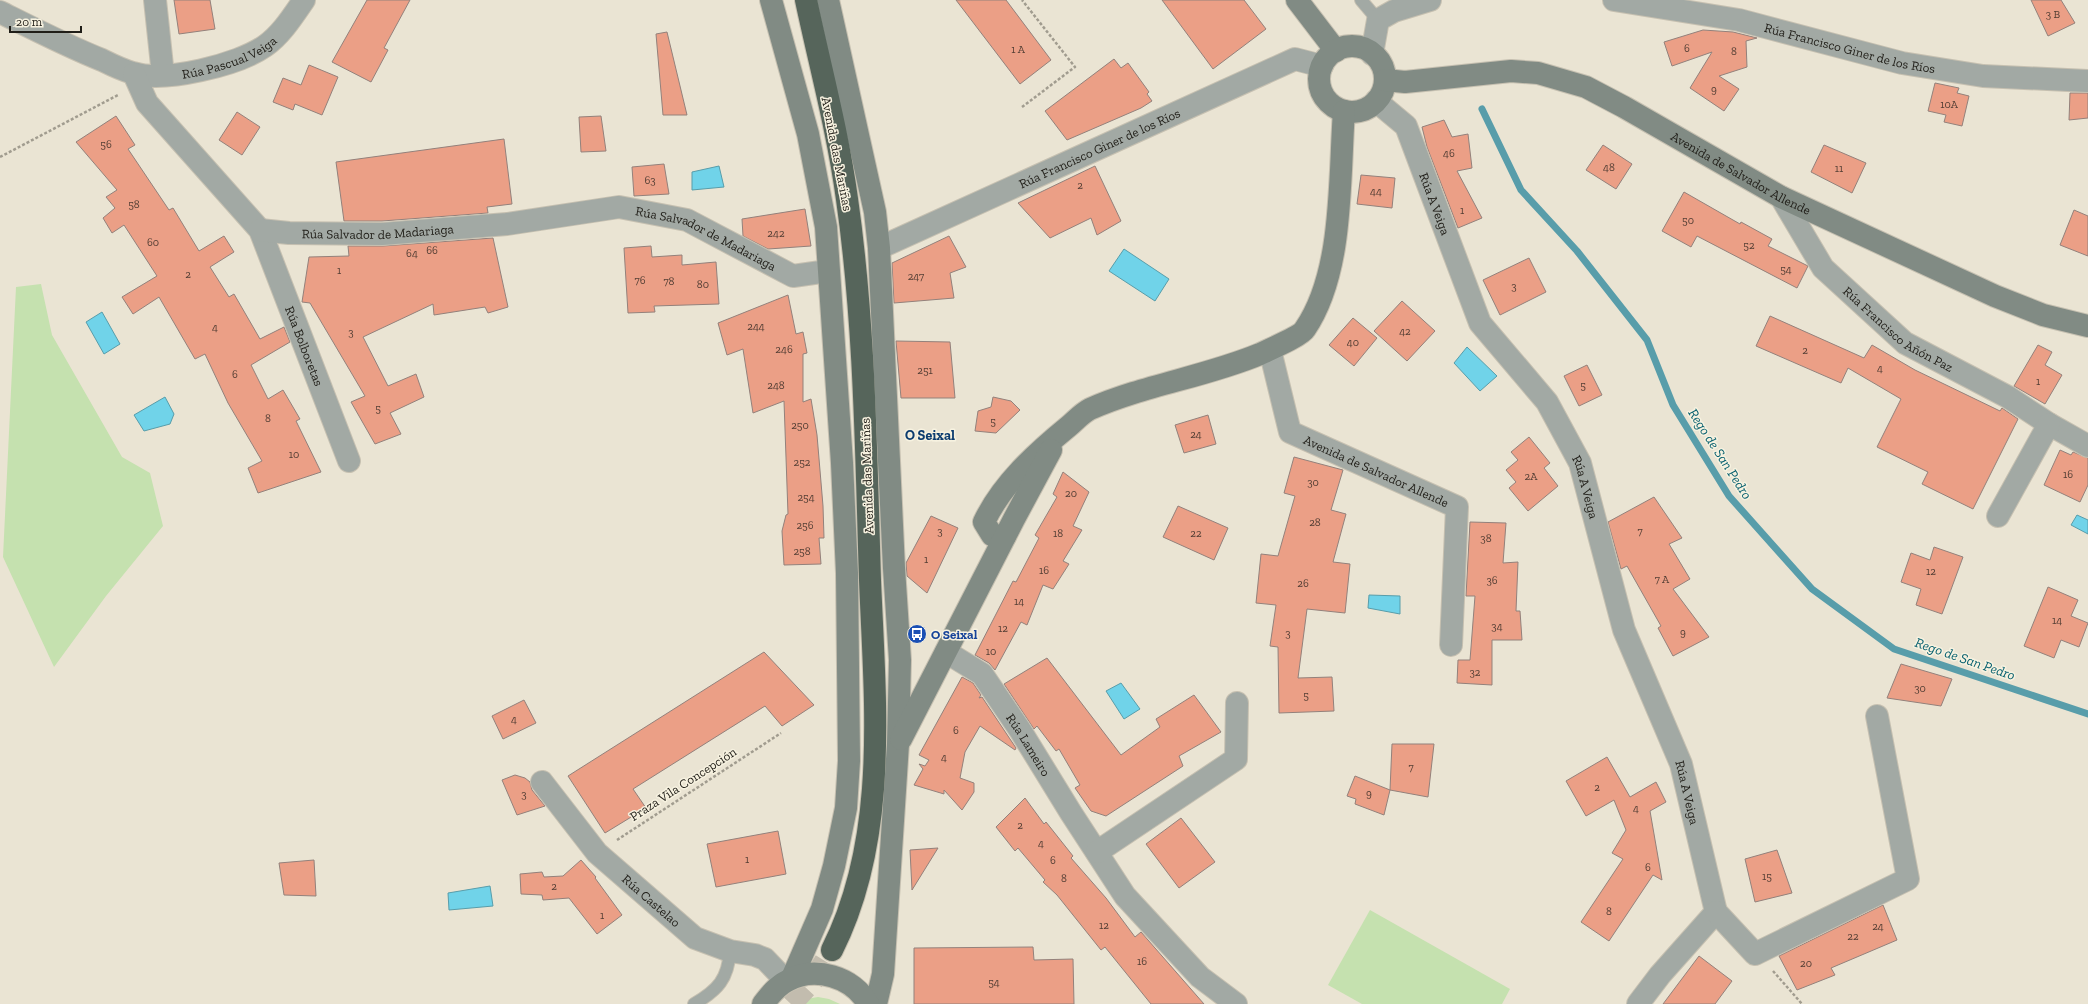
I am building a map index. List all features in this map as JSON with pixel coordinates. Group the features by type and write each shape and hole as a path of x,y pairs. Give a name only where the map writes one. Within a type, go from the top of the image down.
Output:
{"highway":[{"name":"Avenida das Mariñas","path":"806,0 839,147 847,199 856,280 862,345 874,680 874,747 868,838 862,871 848,917 832,950"}],"main road":[{"path":"771,0 808,134 826,227 842,463 847,573 849,761 847,800 834,866 822,909 789,980"},
{"path":"828,0 874,212 879,248 894,568 900,660 898,744 883,974 876,1004"},
{"path":"1297,0 1329,58"},
{"path":"1354,46 1364,49 1372,54 1379,61 1385,80 1382,91 1376,101 1362,110 1344,111 1333,106 1325,98 1320,88 1319,77 1329,58 1345,47 1354,46"},
{"name":"Avenida de Salvador Allende","path":"1385,80 1405,82 1511,71 1538,73 1586,87 1624,107 1781,197 1996,296 2043,315 2088,326"},
{"path":"898,744 1005,536 992,534 984,522 992,506 1016,475 1061,432 1089,410 1136,393 1240,362 1270,350 1304,331 1324,292 1335,248 1344,111"},
{"path":"763,1004 773,991 789,980 808,974 825,974 840,978 854,987 868,1004"}],"street":[{"path":"155,0 163,75"},
{"name":"Rúa Pascual Veiga","path":"136,79 210,69 238,59 265,46 289,21 304,0"},
{"path":"1372,54 1378,20 1394,11 1430,0"},
{"name":"Rúa Francisco Giner de los Ríos","path":"1614,0 1739,20 1902,63 1983,76 2088,81"},
{"path":"4,9 79,51 136,79 147,103 260,230"},
{"name":"Rúa Francisco Giner de los Ríos","path":"879,248 1295,59 1329,58"},
{"name":"Rúa A Veiga","path":"1376,101 1406,126 1480,322 1547,402 1580,463 1624,630 1681,764 1716,912 1755,954"},
{"name":"Rúa Francisco Añón Paz","path":"1781,197 1823,268 1905,343 2008,397 2049,424 2088,446"},
{"name":"Rúa Salvador de Madariaga","path":"260,230 289,233 382,234 507,224 619,207 687,220 793,276 828,271"},
{"name":"Rúa Bolboretas","path":"260,230 349,461"},
{"name":"Avenida de Salvador Allende","path":"1270,350 1290,432 1457,507 1451,645"},
{"path":"1998,516 2049,424"},
{"name":"Rúa Lameiro","path":"946,652 982,674 1020,730 1071,813 1125,896 1200,977 1236,1004"},
{"path":"1097,852 1236,759 1237,703"},
{"path":"1755,954 1908,879 1877,716"},
{"name":"Rúa Castelao","path":"542,782 597,853 695,938 730,951 755,955 765,959 789,980"},
{"path":"1638,1004 1660,975 1716,912"}],"lane":[{"path":"1361,0 1378,20"},
{"path":"694,1004 720,984 726,976 729,966 730,951"}],"path":[{"path":"1022,0 1075,67 1022,107"},
{"path":"0,157 136,79"},
{"name":"Praza Vila Concepción","path":"597,853 781,733"},
{"path":"1755,954 1778,976 1802,1004"}],"green space":[{"path":"41,284 52,335 122,457 150,473 163,526 106,596 54,667 3,557 16,287"},
{"path":"1370,910 1510,989 1502,1004 1362,1004 1328,985"},
{"path":"818,997 829,999 840,1004 796,1004 806,999"}],"water":[{"path":"719,166 724,187 692,190 692,172"},
{"path":"1124,249 1169,279 1155,301 1109,271"},
{"path":"102,312 120,344 104,354 86,322"},
{"path":"1467,347 1497,376 1480,391 1454,363"},
{"path":"165,397 174,414 170,424 144,431 134,415"},
{"path":"2077,515 2088,520 2088,534 2071,525"},
{"path":"1369,595 1400,596 1400,614 1368,608"},
{"path":"1121,683 1140,709 1124,719 1106,691"},
{"path":"490,886 493,906 449,910 448,893"}],"building":[{"path":"174,0 210,0 215,29 179,34"},
{"path":"367,0 410,0 384,48 388,50 371,82 332,62"},
{"path":"956,0 1006,0 1051,60 1020,84"},
{"path":"1162,0 1244,0 1266,29 1213,69"},
{"path":"2031,0 2061,0 2075,23 2048,36"},
{"path":"1703,30 1733,32 1757,38 1746,41 1747,67 1719,76 1739,89 1724,111 1690,88 1712,52 1672,66 1664,42"},
{"path":"667,32 687,115 663,115 656,34"},
{"path":"1114,59 1121,68 1128,63 1149,92 1147,94 1152,101 1141,108 1067,140 1045,111"},
{"path":"309,65 338,77 322,115 295,104 293,110 273,102 283,78 301,85"},
{"path":"1935,83 1959,88 1957,93 1969,96 1962,126 1944,122 1946,115 1928,111"},
{"path":"2070,93 2088,93 2088,118 2069,120"},
{"path":"237,112 260,127 242,155 219,140"},
{"path":"116,116 135,145 128,149 169,210 173,208 199,251 224,236 234,252 210,267 229,297 234,294 260,339 284,327 290,342 251,365 268,399 283,390 300,419 296,421 321,472 258,493 248,468 262,461 228,403 205,354 195,359 159,297 133,314 122,297 157,276 124,225 112,233 103,218 115,208 106,197 117,190 76,142"},
{"path":"601,116 606,151 581,152 579,117"},
{"path":"1444,120 1452,137 1468,134 1472,168 1457,171 1482,218 1458,228 1427,147 1422,127"},
{"path":"504,139 512,204 487,207 488,213 382,221 344,221 336,162"},
{"path":"1603,145 1632,164 1616,189 1586,170"},
{"path":"1824,145 1866,163 1852,193 1811,172"},
{"path":"664,164 669,194 634,196 632,167"},
{"path":"1095,166 1121,221 1097,235 1091,218 1050,238 1018,203"},
{"path":"1361,175 1395,178 1392,208 1357,204"},
{"path":"1684,192 1740,224 1741,222 1772,239 1768,246 1808,266 1797,288 1697,236 1691,247 1662,231"},
{"path":"805,209 811,246 768,249 743,236 742,219"},
{"path":"2074,210 2088,216 2088,256 2060,245"},
{"path":"949,236 966,267 950,273 954,298 894,303 892,263"},
{"path":"493,238 508,307 488,313 485,307 434,315 433,304 363,337 388,386 416,374 424,397 390,413 401,434 375,444 351,402 365,396 310,303 302,302 309,257 349,256 348,246 383,246"},
{"path":"651,246 652,257 682,255 682,265 716,262 719,304 654,306 655,312 628,313 624,248"},
{"path":"1529,258 1546,292 1500,315 1483,280"},
{"path":"788,295 796,334 803,332 807,353 803,354 803,402 811,399 817,435 824,538 819,538 821,564 784,565 782,531 786,515 788,514 784,401 753,413 743,349 727,355 718,323"},
{"path":"1402,301 1435,331 1407,361 1374,331"},
{"path":"1770,316 1864,358 1872,345 1915,370 2000,411 2002,408 2018,419 1973,509 1922,484 1928,472 1877,447 1901,399 1848,368 1841,383 1756,346"},
{"path":"1353,318 1377,338 1354,366 1329,345"},
{"path":"896,341 950,342 955,398 901,398"},
{"path":"2038,345 2052,352 2045,365 2062,375 2045,404 2014,386"},
{"path":"1587,365 1602,395 1579,406 1564,376"},
{"path":"993,397 1011,401 1020,410 996,433 975,431 978,411 991,407"},
{"path":"1208,415 1216,444 1184,453 1175,425"},
{"path":"1529,437 1550,463 1544,468 1558,486 1528,511 1509,488 1516,482 1506,470 1518,460 1511,452"},
{"path":"2060,450 2071,455 2073,452 2088,458 2088,485 2080,502 2044,485"},
{"path":"1294,457 1343,470 1331,510 1346,514 1333,562 1350,564 1345,613 1307,609 1298,678 1332,677 1334,711 1279,713 1278,647 1270,646 1276,605 1256,603 1261,554 1278,556 1295,496 1284,493"},
{"path":"1063,472 1089,492 1073,526 1082,530 1063,561 1069,564 1053,589 1043,585 1027,625 1021,622 995,670 989,663 975,655 1013,581 1016,582 1039,538 1035,535 1057,497 1053,494"},
{"path":"1654,497 1682,538 1669,544 1690,579 1673,589 1709,637 1673,656 1658,628 1661,626 1627,566 1621,569 1608,522"},
{"path":"1178,506 1228,528 1214,560 1163,537"},
{"path":"931,516 958,528 927,593 907,576 906,563"},
{"path":"1470,522 1506,523 1503,563 1518,562 1516,611 1520,611 1522,640 1492,640 1492,685 1457,683 1458,660 1470,660 1475,596 1466,596"},
{"path":"1934,547 1963,557 1942,614 1916,605 1921,589 1901,582 1911,553 1930,560"},
{"path":"2048,587 2078,600 2071,616 2088,623 2079,647 2061,640 2054,658 2024,646"},
{"path":"764,652 814,705 782,726 765,706 633,789 646,808 605,833 568,776"},
{"path":"1047,658 1121,755 1160,727 1156,719 1194,695 1221,732 1179,756 1183,766 1106,816 1091,811 1075,788 1080,785 1059,749 1056,751 1037,726 1034,729 1004,684"},
{"path":"1901,664 1952,679 1941,706 1887,698"},
{"path":"962,677 973,683 981,695 979,698 982,697 1016,748 1015,750 980,726 965,752 960,778 974,783 974,792 962,810 944,790 944,794 914,785 923,769 919,764 925,766 929,760 919,755"},
{"path":"524,700 536,723 503,739 492,716"},
{"path":"1392,744 1434,744 1428,797 1390,790"},
{"path":"1607,757 1630,797 1656,782 1666,802 1650,811 1662,880 1653,875 1609,941 1581,922 1623,859 1612,853 1626,830 1614,800 1586,816 1566,781"},
{"path":"515,775 525,778 530,782 532,790 545,806 517,815 502,780"},
{"path":"1355,776 1390,790 1384,815 1355,804 1356,799 1347,796"},
{"path":"1025,798 1044,824 1046,822 1073,856 1071,858 1106,898 1135,937 1141,932 1204,1004 1151,1004 1105,947 1101,950 1057,895 1043,882 1045,880 1018,848 1015,851 996,827"},
{"path":"1181,818 1215,862 1179,888 1146,844"},
{"path":"778,831 786,874 716,887 707,844"},
{"path":"938,848 912,890 910,850"},
{"path":"1777,850 1792,893 1755,902 1745,859"},
{"path":"314,860 316,896 284,895 279,863"},
{"path":"581,860 596,877 595,878 622,915 597,934 569,898 543,900 542,895 521,894 520,874 542,872 544,877 563,876"},
{"path":"1883,905 1897,940 1831,968 1835,975 1797,990 1779,956"},
{"path":"1033,947 1034,960 1073,959 1074,1004 914,1004 914,948"},
{"path":"1699,956 1732,981 1715,1004 1663,1004"}],"waterway":[{"name":"Rego de San Pedro","path":"1482,109 1521,190 1577,251 1647,340 1673,405 1729,496 1812,589 1894,649 2088,714"}],"tunnel":[{"path":"791,1004 814,979 832,950"}],"place":[{"name":"O Seixal","path":"917,634"}],"district":[{"name":"O Seixal","path":"930,435"}]}
